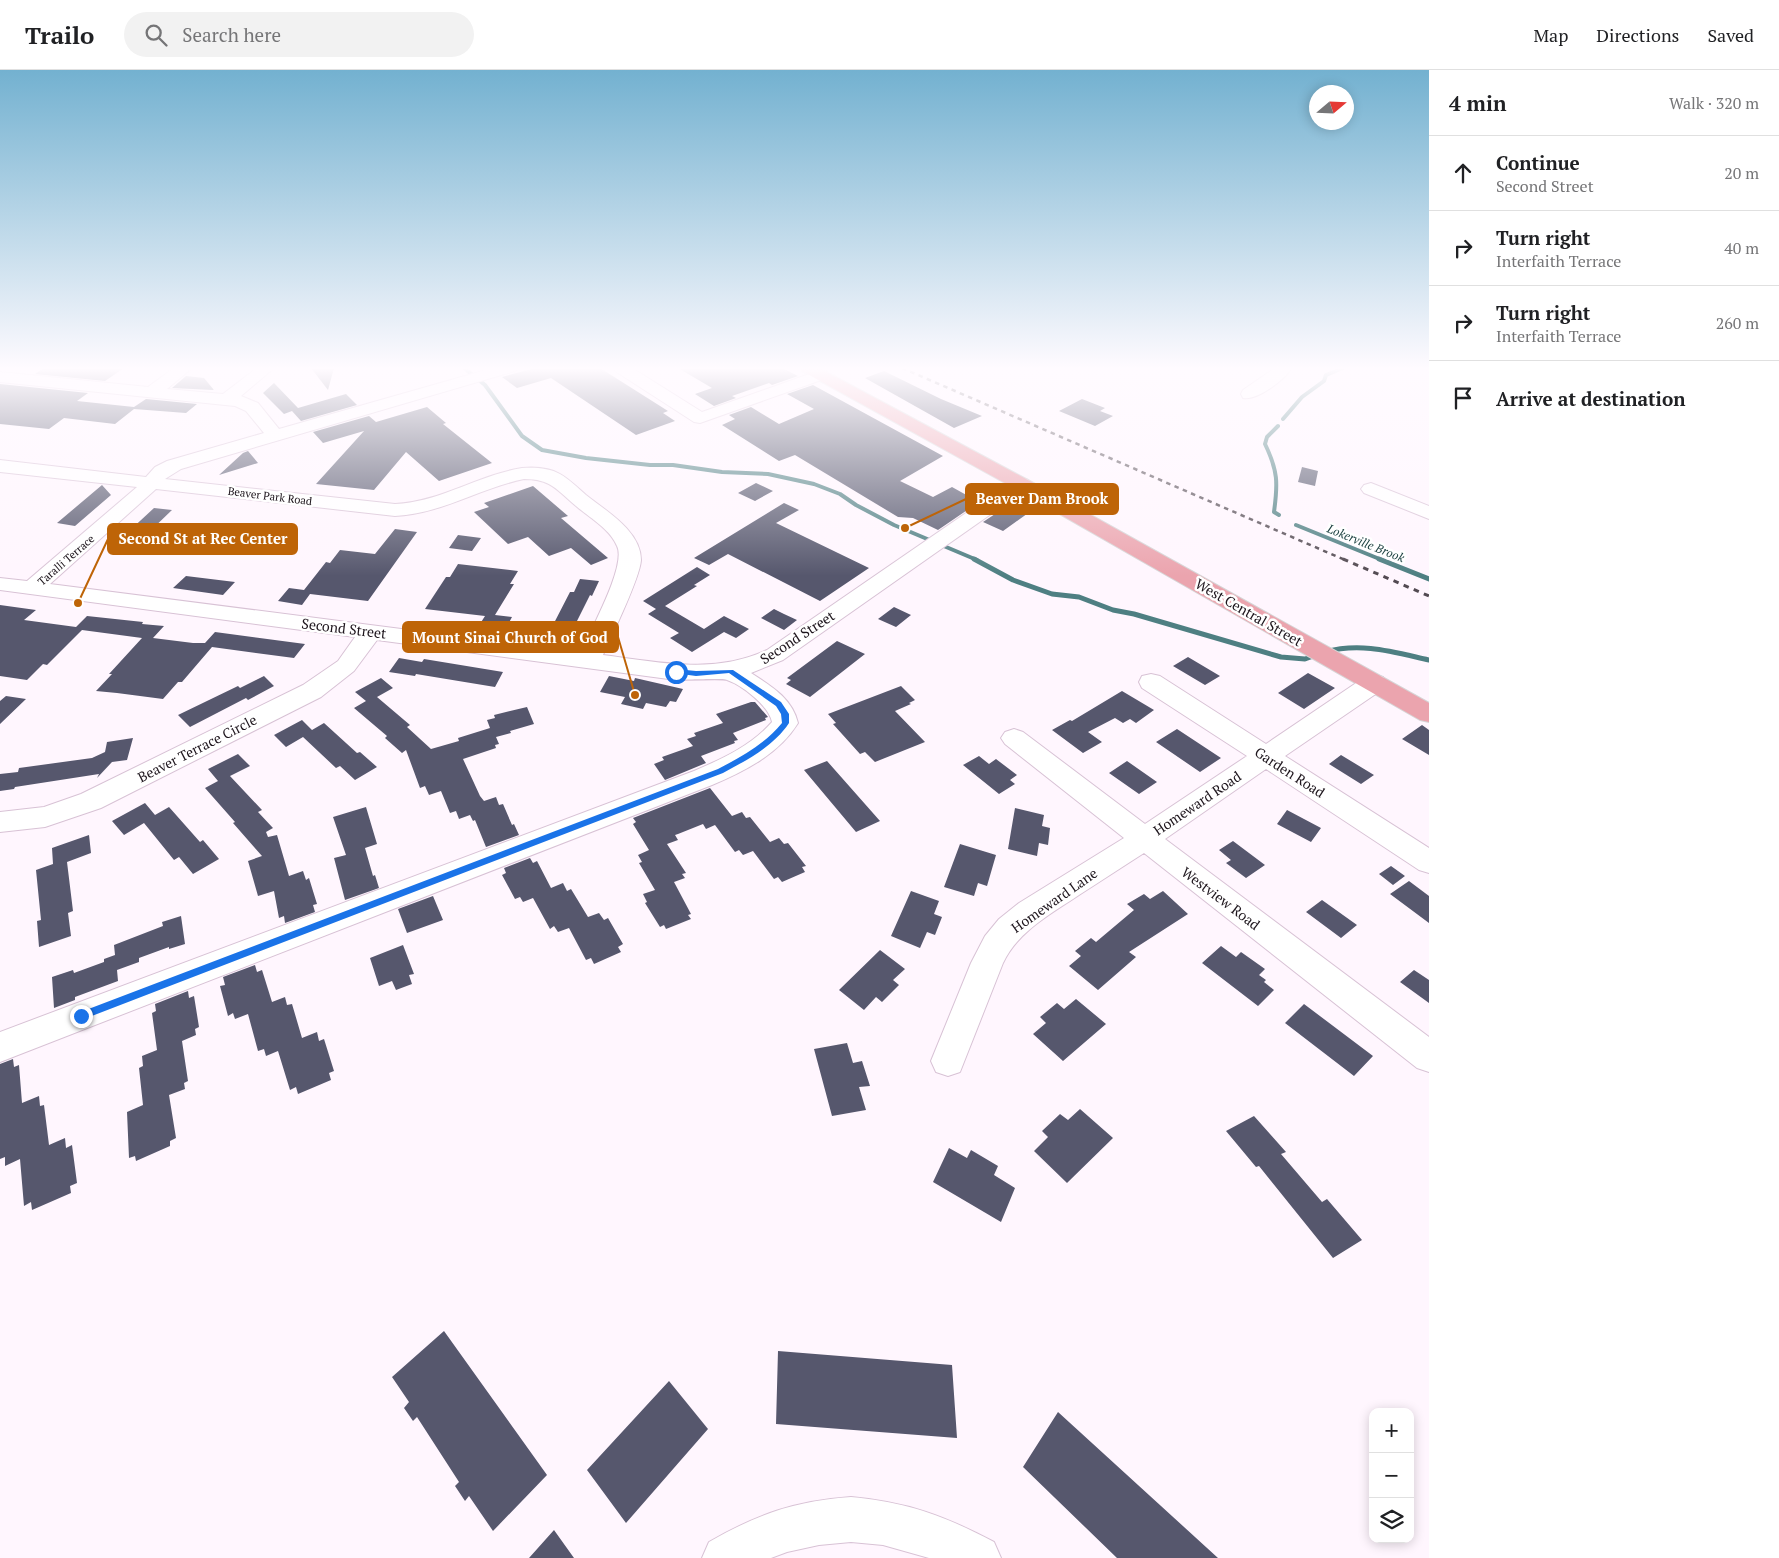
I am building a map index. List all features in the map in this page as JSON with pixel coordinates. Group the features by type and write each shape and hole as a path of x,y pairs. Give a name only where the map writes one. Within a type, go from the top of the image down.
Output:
{"main road":[{"name":"West Central Street","path":"936,437 1069,510 1429,714"}],"street":[{"name":"Taralli Terrace","path":"32,588 142,493 162,471 174,465 267,437"},
{"name":"Beaver Park Road","path":"0,466 398,510 430,505 512,476 535,472 552,477 617,530 628,546 630,562 625,578 588,660"},
{"name":"Second Street","path":"0,584 696,673 731,671 748,667 775,655 1021,484"},
{"path":"1371,489 1429,514"},
{"name":"Beaver Terrace Circle","path":"0,822 45,817 92,801 304,695 330,680 346,666 371,632"},
{"path":"0,1047 737,763 749,756 786,723 785,714 778,704 731,671"},
{"name":"Garden Road","path":"1151,682 1429,862"},
{"name":"Homeward Road","path":"1144,839 1374,683"},
{"name":"Westview Road","path":"1014,738 1429,1057"},
{"name":"Homeward Lane","path":"948,1061 987,963 996,945 1010,928 1030,912 1144,839"},
{"path":"725,1558 768,1536 806,1523 845,1519 880,1522 919,1530 978,1558"}],"building":[{"path":"318,437 342,437 323,443"},
{"path":"358,437 460,437 492,463 439,481 406,452 374,490 316,484"},
{"path":"742,437 909,437 943,456 900,481 933,497 952,487 979,502 938,530 913,518 898,517 795,455 779,461"},
{"path":"248,451 258,463 219,475 243,453"},
{"path":"1302,467 1318,471 1315,486 1298,482"},
{"path":"756,483 773,491 755,501 738,493"},
{"path":"102,485 111,495 75,526 57,523"},
{"path":"533,486 568,516 561,518 608,558 591,565 571,548 549,556 528,537 508,544 474,512 489,507 484,503"},
{"path":"1019,498 1038,506 1003,531 983,522"},
{"path":"784,503 799,510 776,523 869,568 820,601 728,554 709,565 694,558"},
{"path":"154,508 172,510 146,535 127,533"},
{"path":"395,529 417,532 368,601 310,594 302,605 278,601 289,588 304,590 326,562 330,563 340,550 375,554"},
{"path":"458,535 481,538 472,551 449,548"},
{"path":"458,564 518,571 510,584 514,584 495,615 512,617 505,630 478,627 485,616 425,609 446,577 450,577"},
{"path":"697,567 710,575 694,585 697,586 665,606 704,629 724,616 749,629 736,638 724,632 692,652 670,638 679,633 648,614 656,609 643,601"},
{"path":"186,576 235,582 223,595 173,588"},
{"path":"580,579 599,581 574,627 553,625 570,592 574,592"},
{"path":"0,605 36,610 24,620 76,627 87,616 164,626 153,638 205,643 215,632 305,644 294,658 212,647 182,682 178,682 163,699 96,691 142,638 82,630 47,665 43,664 27,680 0,676"},
{"path":"894,607 911,615 896,627 878,619"},
{"path":"774,609 797,620 784,630 761,618"},
{"path":"837,641 865,654 810,697 786,684 791,680 787,678"},
{"path":"1188,657 1220,676 1205,685 1173,666"},
{"path":"399,658 422,662 424,659 503,672 495,687 416,674 415,676 389,672"},
{"path":"1308,673 1335,688 1304,709 1278,693"},
{"path":"264,676 274,686 190,727 178,715 238,686 240,688"},
{"path":"609,676 634,681 635,678 683,689 676,702 670,701 666,707 646,703 643,709 621,704 625,697 600,692"},
{"path":"381,678 393,688 377,697 410,725 407,727 431,749 459,741 458,738 490,728 487,720 495,718 494,715 527,707 534,724 496,737 499,744 495,745 496,748 463,759 480,796 484,801 496,797 499,805 503,804 512,825 514,824 519,835 486,847 475,820 473,821 470,815 459,819 456,811 450,813 441,791 429,795 425,786 420,788 406,750 402,753 385,738 387,736 354,708 366,701 355,692"},
{"path":"901,686 915,700 909,703 911,704 895,711 925,742 875,762 865,752 860,754 833,724 836,723 828,714"},
{"path":"1122,691 1154,710 1136,723 1130,719 1123,723 1115,718 1088,732 1102,742 1083,753 1052,730 1070,720 1072,721"},
{"path":"6,696 26,699 0,724 0,701"},
{"path":"755,702 768,717 765,718 766,720 733,733 738,740 734,741 735,743 701,756 706,763 665,780 654,764 664,760 662,757 693,746 687,739 696,736 694,733 723,723 716,714"},
{"path":"302,720 312,730 324,723 357,753 360,752 377,767 355,780 340,766 336,768 303,737 286,747 274,735"},
{"path":"1422,725 1429,730 1429,755 1402,739"},
{"path":"1177,729 1221,758 1200,772 1156,742"},
{"path":"133,738 127,760 112,762 97,778 99,774 0,791 0,774 18,772 19,768 92,758 105,752 107,742"},
{"path":"238,754 250,766 230,776 262,810 258,812 273,828 266,832 268,837 277,835 289,876 303,871 306,880 309,878 317,904 313,905 315,912 285,923 284,916 279,918 274,891 258,896 248,861 262,856 205,788 218,781 208,769"},
{"path":"1341,755 1374,775 1361,784 1329,764"},
{"path":"979,756 989,764 996,759 1017,775 1010,780 1015,784 999,794 963,765"},
{"path":"827,761 880,821 856,832 804,770"},
{"path":"1127,761 1157,782 1139,794 1109,773"},
{"path":"710,788 732,816 742,812 746,818 750,817 770,842 779,838 784,844 788,843 806,866 802,867 805,872 782,882 778,877 774,879 753,851 743,855 739,850 735,852 715,825 706,829 703,824 675,835 678,840 667,844 686,873 682,874 685,878 674,882 691,914 688,915 691,919 666,929 664,925 660,927 645,903 647,902 643,894 655,890 639,863 642,862 638,855 649,850 633,824 636,822 633,818"},
{"path":"145,803 155,815 169,807 200,842 203,840 219,859 193,874 179,857 174,860 144,823 124,835 112,821"},
{"path":"366,807 377,844 365,848 373,876 375,875 379,888 345,900 334,858 346,855 333,817"},
{"path":"1015,808 1044,815 1042,826 1050,828 1048,845 1039,843 1037,856 1008,849"},
{"path":"1287,810 1321,828 1311,842 1277,824"},
{"path":"89,835 91,853 67,862 73,911 68,913 71,936 39,947 37,921 41,920 36,870 53,864 52,848"},
{"path":"1233,841 1265,865 1246,878 1226,863 1231,860 1219,850"},
{"path":"960,844 996,855 987,886 978,883 974,896 944,887"},
{"path":"530,858 533,863 537,861 551,888 563,883 567,891 571,889 588,917 599,913 604,920 608,918 623,944 618,947 621,952 594,964 591,958 586,960 569,928 558,932 554,926 550,929 533,898 523,902 520,897 515,899 502,875 506,873 504,868"},
{"path":"1391,866 1405,876 1393,885 1379,874"},
{"path":"1409,881 1429,896 1429,923 1390,894"},
{"path":"911,891 939,901 934,914 942,917 935,935 927,932 920,948 891,936"},
{"path":"1163,891 1188,914 1129,952 1136,957 1098,990 1069,966 1081,956 1075,951 1091,938 1096,942 1134,910 1127,904 1144,894 1150,899"},
{"path":"433,896 443,920 407,933 398,909"},
{"path":"1322,900 1357,925 1341,938 1306,912"},
{"path":"181,916 185,944 169,949 169,947 139,958 139,962 117,970 118,981 75,997 75,1000 54,1008 52,977 73,970 74,973 104,962 104,959 115,955 114,945 163,926 162,922"},
{"path":"403,945 414,974 409,975 412,984 396,990 392,981 379,986 370,958"},
{"path":"1221,946 1236,957 1241,952 1265,969 1259,975 1274,990 1258,1006 1202,963"},
{"path":"880,950 905,969 893,980 899,985 882,1002 876,997 864,1010 839,990"},
{"path":"255,965 257,972 262,970 272,1002 285,997 287,1005 292,1004 302,1038 317,1032 319,1041 324,1039 334,1071 329,1073 331,1080 298,1094 296,1087 290,1090 278,1051 266,1056 264,1049 258,1051 248,1014 235,1019 233,1013 228,1016 220,986 225,985 223,977"},
{"path":"1414,970 1429,980 1429,1003 1400,982"},
{"path":"188,991 189,998 194,996 199,1027 195,1029 196,1035 182,1041 188,1081 184,1083 185,1089 169,1095 176,1138 170,1141 170,1146 136,1161 135,1156 129,1158 127,1112 143,1105 139,1068 143,1066 142,1056 157,1050 152,1013 156,1011 155,1004"},
{"path":"1076,999 1106,1024 1063,1061 1033,1034 1046,1023 1040,1017 1057,1003 1064,1009"},
{"path":"1304,1004 1373,1056 1354,1076 1285,1023"},
{"path":"847,1043 853,1063 862,1061 870,1086 859,1087 866,1110 832,1116 814,1049"},
{"path":"13,1059 14,1067 19,1065 22,1103 39,1096 40,1106 44,1105 49,1145 65,1138 66,1148 72,1145 77,1183 70,1186 71,1193 32,1210 31,1202 24,1206 20,1159 5,1166 5,1157 0,1159 0,1064"},
{"path":"1080,1109 1113,1138 1067,1183 1034,1151 1048,1137 1042,1131 1060,1114 1068,1120"},
{"path":"1254,1116 1286,1152 1281,1154 1322,1202 1327,1199 1362,1240 1333,1258 1259,1166 1256,1167 1226,1131"},
{"path":"949,1148 967,1158 971,1150 998,1166 994,1175 1015,1188 1001,1222 933,1182"},
{"path":"444,1331 547,1475 493,1531 469,1496 465,1501 455,1486 459,1482 417,1417 413,1421 404,1408 409,1402 392,1377"},
{"path":"778,1351 952,1365 957,1438 776,1424"},
{"path":"669,1381 708,1429 626,1523 587,1470"},
{"path":"1058,1412 1218,1558 1117,1558 1023,1467"},
{"path":"554,1530 574,1558 529,1558"}],"waterway":[{"path":"524,437 542,450 586,458 650,465 673,465 722,472 768,474 814,484 840,494 856,505 894,525 977,560"},
{"name":"Lokerville Brook","path":"1267,437 1265,444 1276,477 1274,512 1279,515"},
{"name":"Lokerville Brook","path":"1296,525 1382,560"},
{"path":"974,559 1013,580 1052,594 1079,597 1113,610 1134,614 1281,657 1305,659 1316,655"},
{"name":"Lokerville Brook","path":"1379,559 1429,579"},
{"path":"1325,652 1338,649 1364,648 1390,651 1429,660"}],"railway":[{"path":"1062,437 1345,560"},
{"path":"1343,559 1429,596"}],"place":[{"name":"Beaver Dam Brook","path":"905,528"},
{"name":"Second St at Rec Center","path":"78,603"},
{"name":"Mount Sinai Church of God","path":"635,695"}],"route":[{"path":"81,1016 720,771 749,756 786,723 785,714 778,704 731,671 716,673 676,672"}]}
